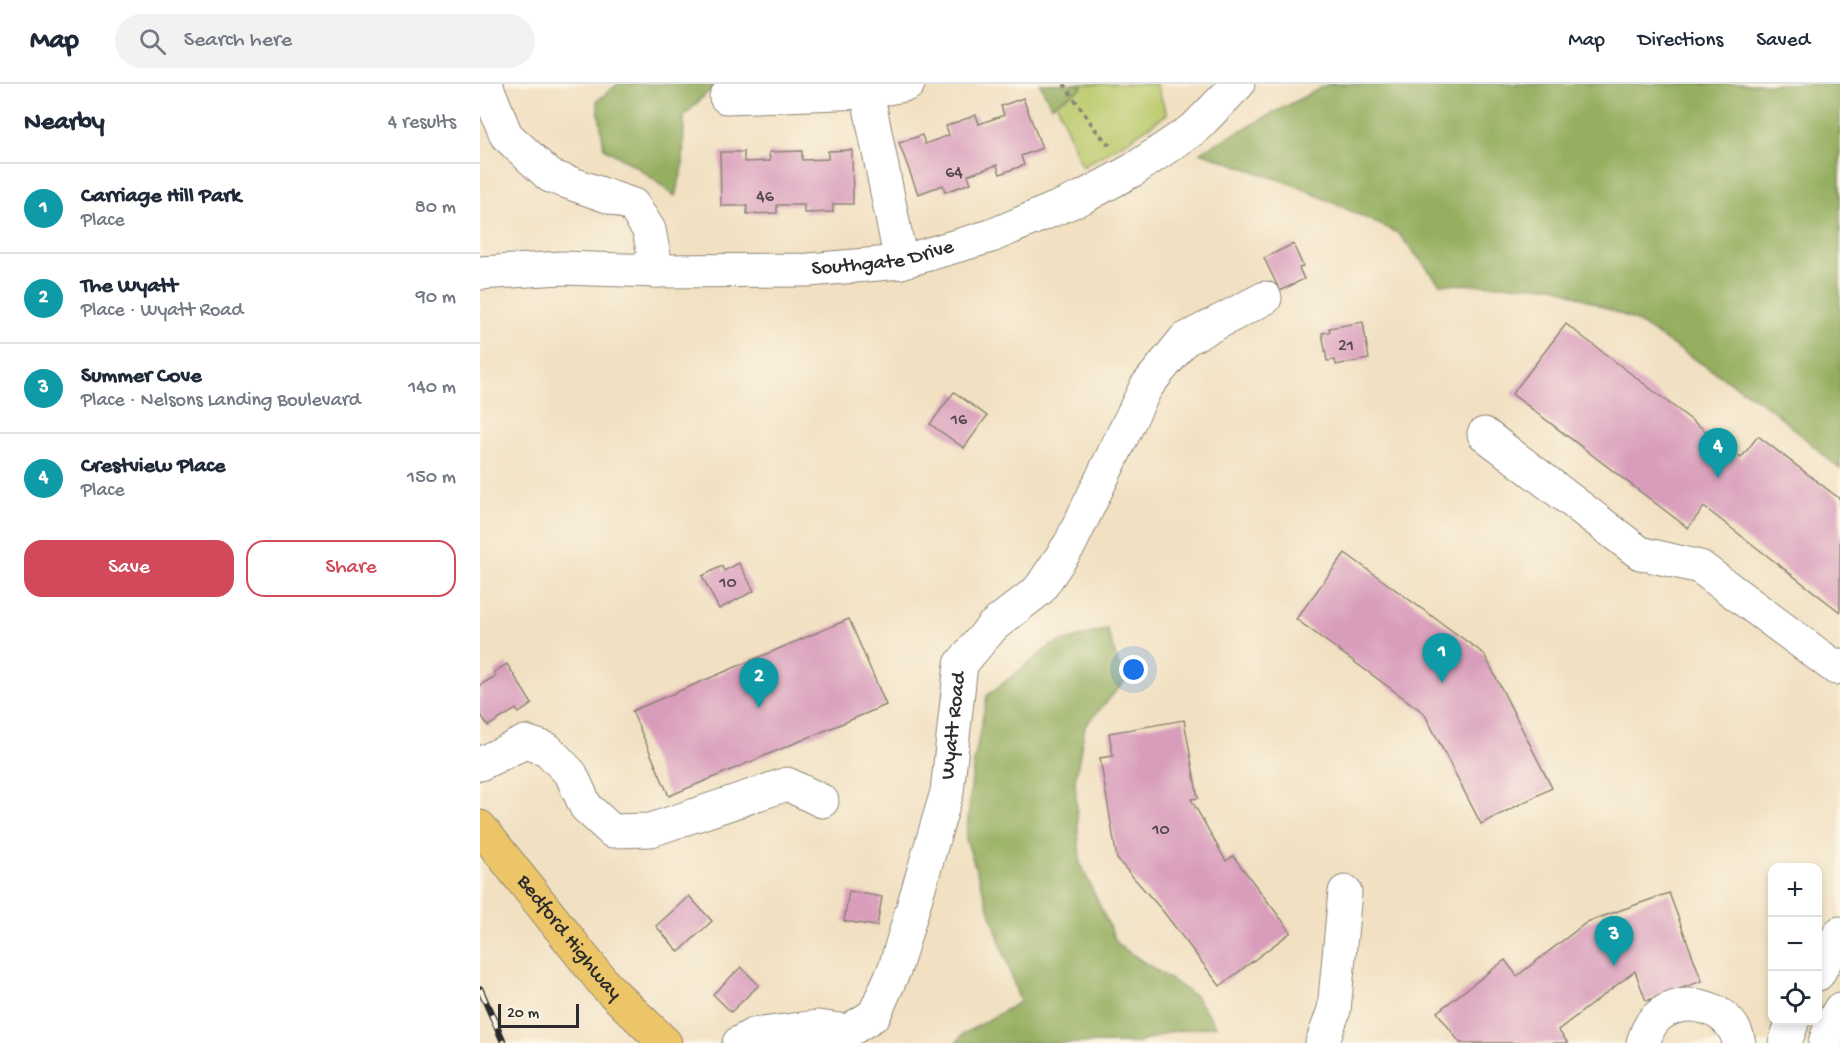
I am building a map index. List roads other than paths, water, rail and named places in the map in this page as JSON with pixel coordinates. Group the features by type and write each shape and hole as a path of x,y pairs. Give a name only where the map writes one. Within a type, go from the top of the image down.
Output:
{"main road":[{"name":"Bedford Highway","path":"480,827 605,985 665,1043"}],"street":[{"path":"726,97 867,92 908,84"},
{"name":"Southgate Drive","path":"480,273 561,268 657,271 809,270 901,262 991,236 1083,197 1133,171 1195,128 1238,84"},
{"path":"493,85 506,135 550,176 633,205 649,231 657,271"},
{"path":"867,92 901,262"},
{"name":"Wyatt Road","path":"739,1043 753,1035 818,1027 848,1031 874,1015 895,968 947,792 961,664 993,626 1039,590 1070,544 1146,387 1184,340 1265,298"},
{"path":"1484,434 1640,553 1700,567 1836,668 1840,665"},
{"path":"480,764 525,742 547,749 571,774 586,807 612,831 651,830 787,784 822,801"},
{"path":"1322,1043 1334,1010 1345,892"},
{"path":"1820,971 1840,933"},
{"path":"1643,1043 1647,1031 1657,1018 1670,1009 1686,1005 1702,1006 1717,1012 1730,1023 1739,1043"},
{"path":"1825,1043 1840,1009"},
{"path":"1785,1043 1791,1025"}],"railway":[{"path":"480,989 504,1043"}],"place":[{"name":"Crestview Place","path":"1718,478"},
{"name":"Carriage Hill Park","path":"1442,683"},
{"name":"The Wyatt","path":"759,708"},
{"name":"Summer Cove","path":"1614,966"}]}
